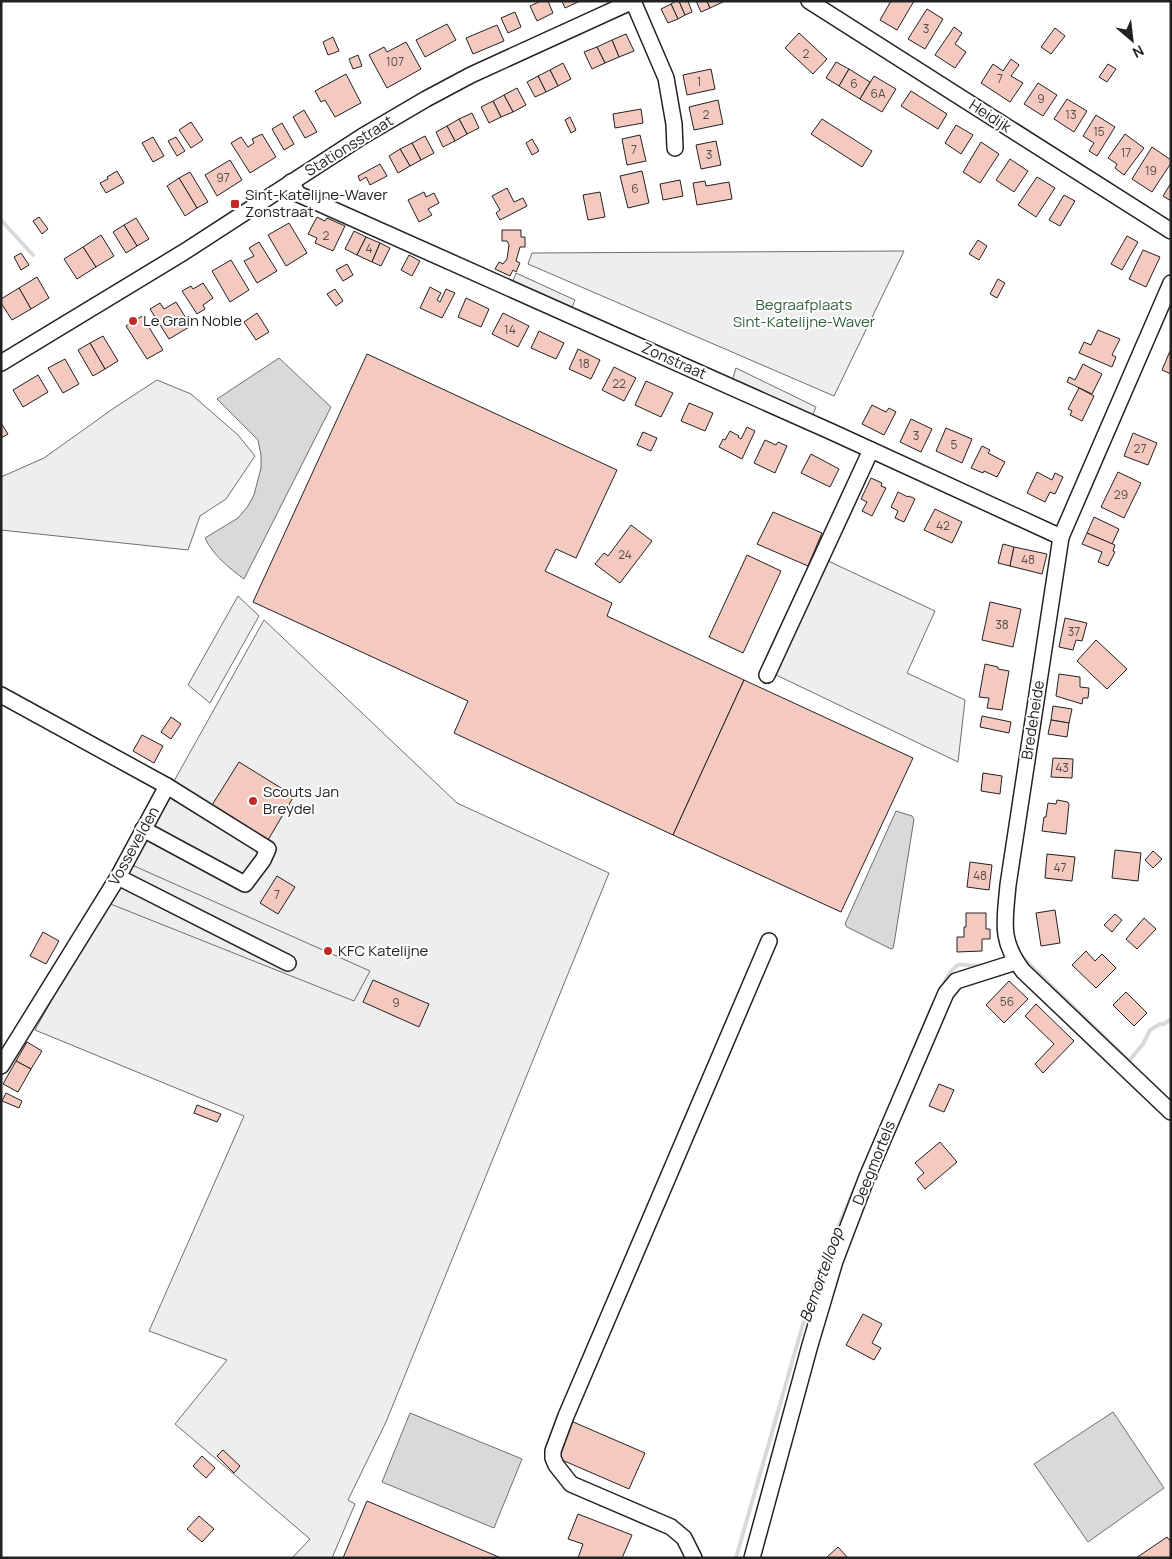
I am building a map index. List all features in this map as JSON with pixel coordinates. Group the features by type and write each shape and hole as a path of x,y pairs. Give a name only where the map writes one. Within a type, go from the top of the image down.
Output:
{"street":[{"path":"634,1 666,78 674,124 675,148"},
{"name":"Stationsstraat","path":"1,363 184,252 426,99 471,75 634,1"},
{"name":"Heidijk","path":"809,1 1171,231"},
{"name":"Zonstraat","path":"292,182 298,194 1061,537"},
{"name":"Bredeheide","path":"1171,283 1061,537 1008,884 1004,929 1009,950 1023,971 1171,1112"},
{"path":"767,675 871,450"},
{"path":"1,695 166,786 275,852 263,860 245,884 144,828"},
{"name":"Vossevelden","path":"1,1066 118,877 166,786"},
{"path":"118,877 288,963"},
{"path":"694,1558 684,1538 671,1527 571,1484 556,1465 553,1451 566,1416 769,941"},
{"name":"Deegmortels","path":"752,1558 835,1261 867,1177 946,993 956,981 1016,962"}],"green space":[{"name":"Begraafplaats Sint-Katelijne-Waver","path":"904,251 834,396 528,264 532,253"},
{"path":"157,380 191,394 238,435 255,456 226,499 200,516 188,550 1,530 1,477 44,458"},
{"path":"826,560 935,611 907,673 965,700 958,762 772,673"},
{"path":"238,596 259,616 210,703 188,685"},
{"name":"KFC Katelijne","path":"264,620 457,803 609,873 386,1422 348,1500 355,1504 332,1558 292,1558 310,1539 175,1424 227,1360 149,1331 244,1116 35,1030"}],"shaded area":[{"path":"516,273 575,300 571,310 512,283"},
{"path":"279,358 331,407 244,579 217,556 205,538 238,518 248,506 254,495 261,468 261,455 258,440 217,399"},
{"path":"736,368 816,407 810,422 730,387"},
{"path":"896,811 912,816 914,819 894,944 891,949 847,927 845,924"},
{"path":"132,865 370,971 354,1001 108,903"},
{"path":"1113,1412 1164,1488 1088,1542 1034,1464"},
{"path":"410,1413 522,1459 494,1528 382,1482"}],"building":[{"path":"541,1 548,1 553,13 537,21 530,6"},
{"path":"562,1 580,1 565,8"},
{"path":"679,1 685,15 678,19 671,4"},
{"path":"679,1 688,1 692,12 685,15"},
{"path":"696,1 707,1 710,8 701,12"},
{"path":"707,1 725,1 710,8"},
{"path":"891,1 914,1 897,30 880,20"},
{"path":"671,4 678,19 668,23 661,9"},
{"path":"927,9 943,19 925,49 908,39"},
{"path":"515,12 521,27 508,33 501,18"},
{"path":"447,24 456,40 425,57 416,40"},
{"path":"497,25 504,41 473,54 466,38"},
{"path":"954,27 962,33 955,44 966,52 955,68 935,55"},
{"path":"1055,28 1065,36 1051,54 1041,47"},
{"path":"799,33 827,59 813,74 785,48"},
{"path":"626,34 634,51 619,57 612,40"},
{"path":"333,37 339,51 328,55 323,42"},
{"path":"612,40 619,57 605,63 597,47"},
{"path":"406,42 421,69 387,88 369,55 384,47 387,52"},
{"path":"597,47 605,63 592,69 584,52"},
{"path":"358,55 362,66 353,69 349,59"},
{"path":"1011,59 1019,65 1011,76 1023,83 1010,102 981,83 993,64 1003,71"},
{"path":"836,62 849,69 839,86 826,78"},
{"path":"563,63 571,79 558,86 550,70"},
{"path":"1108,64 1116,69 1107,82 1099,77"},
{"path":"711,69 715,89 687,95 683,75"},
{"path":"849,69 870,82 860,99 839,86"},
{"path":"550,70 558,86 546,92 538,76"},
{"path":"346,74 361,103 335,117 325,100 321,102 315,91"},
{"path":"538,76 546,92 535,97 527,82"},
{"path":"874,76 896,89 882,112 860,99"},
{"path":"1038,83 1057,95 1043,116 1024,104"},
{"path":"517,88 526,105 513,112 504,95"},
{"path":"911,91 947,114 938,129 901,106"},
{"path":"504,95 513,112 501,117 493,101"},
{"path":"1067,99 1087,111 1074,132 1054,119"},
{"path":"718,100 723,124 694,130 689,107"},
{"path":"493,101 501,117 489,123 481,107"},
{"path":"641,109 643,123 615,128 613,114"},
{"path":"304,110 317,132 305,138 293,117"},
{"path":"472,113 479,128 467,134 459,119"},
{"path":"1096,115 1115,127 1097,156 1089,151 1094,143 1083,136"},
{"path":"570,117 576,130 571,133 565,120"},
{"path":"459,119 467,134 455,141 447,126"},
{"path":"822,119 872,151 862,167 811,134"},
{"path":"191,122 203,140 191,148 179,130"},
{"path":"282,123 294,144 284,150 272,129"},
{"path":"956,125 973,135 961,154 945,143"},
{"path":"447,126 455,141 443,147 436,132"},
{"path":"262,134 276,157 250,173 231,143 241,137 248,147 254,143 252,139"},
{"path":"1125,134 1144,148 1124,175 1115,168 1117,164 1108,158"},
{"path":"640,135 646,161 627,165 622,139"},
{"path":"425,136 434,153 421,160 412,143"},
{"path":"153,137 164,156 153,162 142,143"},
{"path":"176,137 185,151 177,156 168,141"},
{"path":"532,139 539,151 532,155 526,143"},
{"path":"716,141 721,165 701,169 696,145"},
{"path":"981,142 999,154 980,183 963,172"},
{"path":"412,143 421,160 410,166 400,149"},
{"path":"1152,147 1171,160 1171,163 1152,192 1132,179"},
{"path":"400,149 410,166 398,173 389,156"},
{"path":"1010,159 1028,171 1014,192 996,180"},
{"path":"230,160 242,180 217,196 205,175"},
{"path":"380,164 387,176 370,185 366,177 360,181 358,176"},
{"path":"117,171 124,183 106,193 100,183"},
{"path":"642,171 649,203 628,208 620,176"},
{"path":"190,172 208,202 197,208 179,178"},
{"path":"1037,177 1055,188 1036,217 1018,205"},
{"path":"179,178 197,208 185,216 167,186"},
{"path":"680,180 683,196 663,200 660,184"},
{"path":"705,181 706,186 729,182 732,199 697,205 693,183"},
{"path":"1171,183 1171,201 1163,196"},
{"path":"507,188 514,202 523,198 527,206 500,220 496,213 500,210 492,196"},
{"path":"424,192 426,197 434,193 439,203 428,209 432,215 419,222 408,200"},
{"path":"600,192 605,217 588,220 583,195"},
{"path":"1064,195 1075,201 1060,226 1049,220"},
{"path":"39,217 48,229 42,234 33,221"},
{"path":"317,217 325,221 327,218 345,226 333,251 315,243 317,238 308,234"},
{"path":"136,218 149,239 137,246 124,225"},
{"path":"289,223 307,253 286,266 268,235"},
{"path":"124,225 137,246 126,253 113,232"},
{"path":"502,230 521,230 521,237 525,237 525,247 520,247 516,261 520,263 516,272 513,270 510,276 495,269 499,262 503,264 507,259 509,245 507,241 502,241"},
{"path":"354,231 366,237 357,255 345,249"},
{"path":"101,235 114,256 96,267 83,247"},
{"path":"1127,236 1138,242 1122,270 1111,264"},
{"path":"366,237 380,243 372,262 357,255"},
{"path":"978,240 987,246 979,260 969,254"},
{"path":"259,242 277,271 257,283 244,261 254,256 249,248"},
{"path":"380,243 390,248 381,266 372,262"},
{"path":"83,247 96,267 77,279 64,259"},
{"path":"1143,250 1160,257 1146,287 1129,279"},
{"path":"21,253 29,265 21,270 14,257"},
{"path":"409,255 420,261 412,276 401,270"},
{"path":"231,260 249,290 230,302 212,271"},
{"path":"347,264 353,275 343,281 336,270"},
{"path":"37,277 49,298 31,309 19,288"},
{"path":"998,279 1005,283 997,298 990,294"},
{"path":"203,283 213,298 203,305 205,309 197,314 182,291 191,286 193,289"},
{"path":"430,287 441,293 437,300 440,302 446,289 455,293 442,318 420,308"},
{"path":"19,288 31,309 12,320 1,303 1,299"},
{"path":"335,289 343,301 336,306 327,294"},
{"path":"466,298 489,309 481,327 458,317"},
{"path":"176,302 191,326 169,339 150,309 160,303 164,309"},
{"path":"257,313 269,332 256,340 244,322"},
{"path":"503,313 529,326 518,347 492,334"},
{"path":"142,316 163,350 147,359 126,326"},
{"path":"1098,330 1120,339 1112,355 1116,357 1112,367 1079,353 1084,342 1091,345"},
{"path":"539,331 564,343 556,359 531,348"},
{"path":"103,336 118,361 105,369 90,343"},
{"path":"90,343 105,369 93,376 78,350"},
{"path":"578,349 600,360 591,379 569,369"},
{"path":"1171,351 1171,374 1162,370"},
{"path":"367,354 617,470 576,558 556,549 545,571 612,603 607,616 744,680 673,835 454,733 468,701 253,602"},
{"path":"65,359 79,384 63,393 48,368"},
{"path":"1083,364 1102,374 1092,394 1067,382 1069,377 1075,380"},
{"path":"614,367 636,378 624,401 602,390"},
{"path":"38,375 48,392 23,407 13,390"},
{"path":"646,381 673,393 661,417 635,405"},
{"path":"1079,388 1094,396 1082,421 1070,415 1072,411 1068,409"},
{"path":"689,403 713,413 705,431 681,421"},
{"path":"872,405 886,412 889,408 896,412 884,435 862,424"},
{"path":"911,419 932,429 921,452 900,442"},
{"path":"1,423 8,434 1,438"},
{"path":"747,427 755,431 742,459 719,447 730,431 741,439"},
{"path":"946,428 972,439 962,463 936,451"},
{"path":"643,432 657,438 651,451 637,445"},
{"path":"1133,433 1157,443 1148,465 1124,456"},
{"path":"765,440 776,445 778,442 787,446 775,473 754,463"},
{"path":"982,446 990,450 988,453 1005,462 997,477 971,468"},
{"path":"811,454 839,469 830,487 801,473"},
{"path":"1037,472 1052,480 1055,473 1063,477 1055,494 1050,492 1045,502 1027,493"},
{"path":"1118,472 1141,483 1124,518 1101,507"},
{"path":"871,478 882,483 881,486 886,488 872,516 862,511 867,502 861,499"},
{"path":"898,492 915,499 904,522 895,518 898,511 891,507"},
{"path":"935,509 962,522 952,543 924,530"},
{"path":"773,512 822,533 808,566 757,544"},
{"path":"1094,517 1119,529 1112,544 1087,533"},
{"path":"631,525 652,541 620,583 595,564 604,553 608,556"},
{"path":"1087,533 1115,545 1113,551 1115,552 1108,566 1098,562 1102,552 1082,544"},
{"path":"1003,544 1014,547 1010,566 998,563"},
{"path":"1014,547 1047,554 1042,574 1010,566"},
{"path":"747,555 781,571 743,653 709,637"},
{"path":"990,602 1021,609 1013,647 982,640"},
{"path":"1065,618 1087,623 1082,641 1076,640 1073,650 1059,647"},
{"path":"1096,640 1127,669 1107,689 1077,661"},
{"path":"985,664 1009,671 1002,710 987,708 989,698 979,697"},
{"path":"1059,674 1080,677 1080,687 1089,688 1088,698 1083,698 1082,704 1056,696"},
{"path":"744,680 913,758 841,912 673,835"},
{"path":"1053,706 1072,709 1069,723 1051,720"},
{"path":"982,716 1011,722 1009,733 980,727"},
{"path":"171,717 181,724 171,739 161,732"},
{"path":"1051,720 1069,723 1067,737 1048,734"},
{"path":"142,735 163,746 154,763 133,751"},
{"path":"1053,758 1073,759 1072,778 1051,777"},
{"name":"Scouts Jan Breydel","path":"239,762 294,796 268,840 212,805"},
{"path":"983,773 1002,776 1000,794 981,791"},
{"path":"1057,800 1068,802 1069,804 1066,834 1042,831 1048,803 1056,804"},
{"path":"1115,850 1141,853 1138,881 1112,878"},
{"path":"1153,851 1162,859 1153,868 1145,860"},
{"path":"1047,854 1075,857 1072,881 1045,878"},
{"path":"970,862 992,865 989,890 967,887"},
{"path":"277,876 295,887 278,914 260,903"},
{"path":"1055,910 1060,943 1041,946 1036,913"},
{"path":"966,913 986,913 986,929 990,929 990,939 982,939 982,951 957,952 957,937 964,937"},
{"path":"1115,914 1122,920 1112,932 1104,925"},
{"path":"1144,918 1156,929 1137,949 1126,939"},
{"path":"43,932 59,941 46,964 30,956"},
{"path":"1086,951 1095,961 1102,954 1116,968 1096,988 1072,965"},
{"path":"373,980 429,1004 419,1027 363,1002"},
{"path":"1009,981 1028,999 1004,1023 986,1005"},
{"path":"1126,992 1147,1013 1134,1026 1113,1005"},
{"path":"1036,1004 1074,1041 1043,1073 1035,1064 1054,1044 1025,1016"},
{"path":"27,1042 42,1051 31,1069 16,1061"},
{"path":"16,1061 31,1069 18,1092 3,1084"},
{"path":"939,1084 954,1090 944,1112 929,1106"},
{"path":"6,1093 22,1101 19,1108 2,1101"},
{"path":"197,1105 221,1114 217,1122 194,1113"},
{"path":"940,1142 957,1162 925,1189 917,1179 924,1173 915,1163"},
{"path":"863,1314 882,1324 872,1343 881,1348 874,1360 846,1345"},
{"path":"571,1421 645,1453 629,1489 555,1457"},
{"path":"223,1450 240,1466 234,1473 217,1456"},
{"path":"202,1456 215,1468 206,1478 193,1466"},
{"path":"367,1501 501,1558 343,1558"},
{"path":"578,1514 632,1535 622,1558 578,1558 583,1544 568,1539"},
{"path":"199,1516 214,1529 202,1542 187,1529"},
{"path":"1167,1537 1171,1542 1171,1558 1136,1558"},
{"path":"838,1547 848,1558 826,1558"}],"waterway":[{"path":"1,220 33,255"},
{"name":"Bemortelloop","path":"1023,958 1129,1061 1143,1044 1150,1030 1171,1019"},
{"name":"Bemortelloop","path":"945,981 958,965 984,965"},
{"name":"Bemortelloop","path":"912,1054 934,1002"},
{"name":"Bemortelloop","path":"736,1558 815,1282 855,1187"}],"place":[{"name":"Sint-Katelijne-Waver Zonstraat","path":"235,204"},
{"name":"Le Grain Noble","path":"133,321"},
{"name":"Scouts Jan Breydel","path":"253,801"},
{"name":"KFC Katelijne","path":"328,951"}]}
